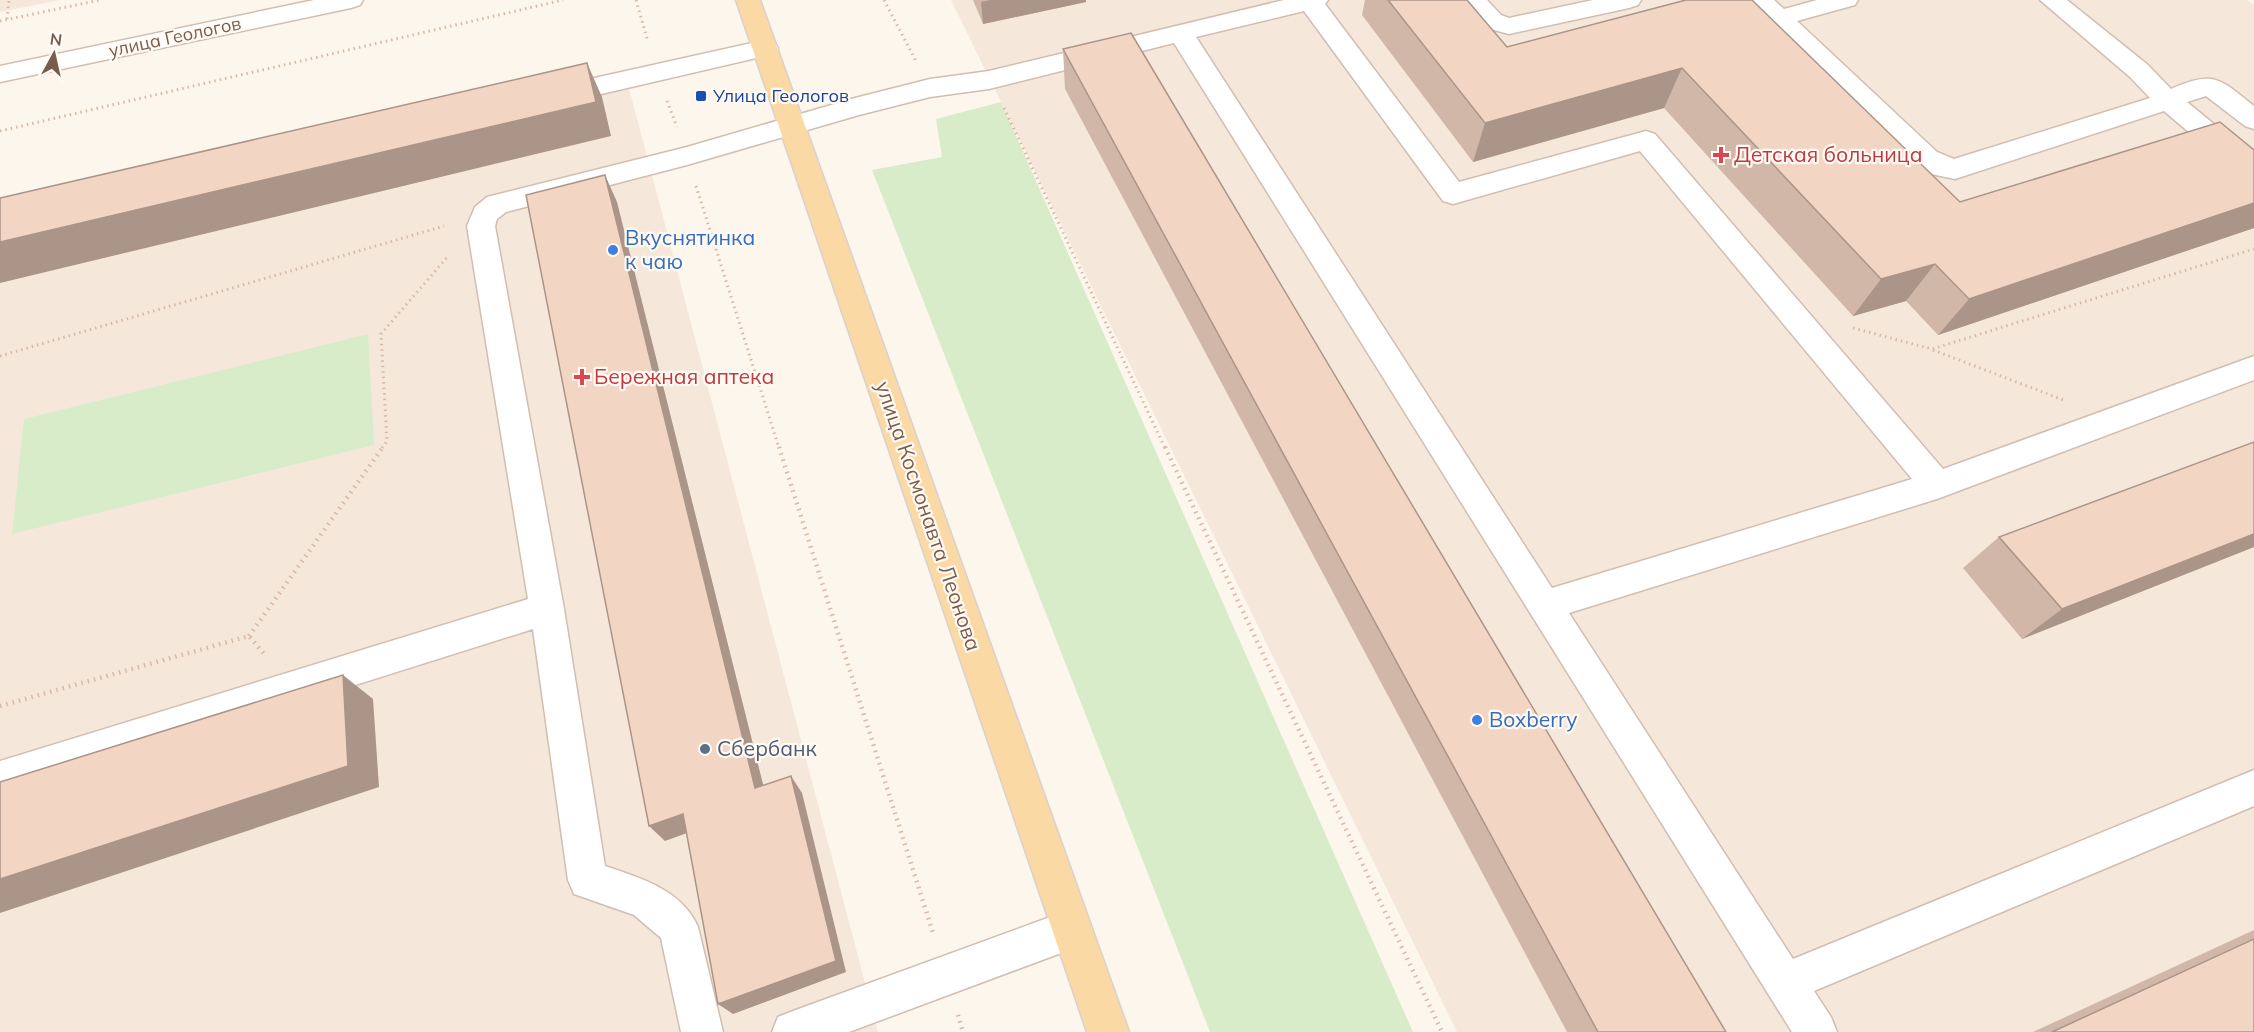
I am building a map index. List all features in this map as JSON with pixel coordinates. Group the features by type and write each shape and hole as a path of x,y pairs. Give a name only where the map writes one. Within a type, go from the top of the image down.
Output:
{"main road":[{"name":"улица Космонавта Леонова","path":"748,0 1108,1032"}],"street":[{"name":"улица Геологов","path":"0,74 351,0"},
{"path":"1474,0 1492,21 1509,26 1629,0"},
{"path":"1770,9 1846,0"},
{"path":"2052,0 2139,71 2168,101 2254,172"},
{"path":"702,1032 678,927 646,900 588,880 547,609 481,226 485,214 497,204 687,156 855,107 930,88 989,80 1313,1 1453,194 1646,140 1937,485"},
{"path":"1770,9 1927,159 1941,167 1954,169 2211,86 2254,120"},
{"path":"1181,34 1816,1032"},
{"path":"536,101 765,48"},
{"path":"1543,606 1937,485 2254,368"},
{"path":"0,779 547,609"},
{"path":"1785,983 2254,788"},
{"path":"793,1032 1072,929"}],"path":[{"path":"7,19 9,0"},
{"path":"0,21 100,0"},
{"path":"0,131 563,0"},
{"path":"636,0 657,73 687,156 963,1032"},
{"path":"884,0 930,88"},
{"path":"1001,102 1442,1032"},
{"path":"0,356 485,214"},
{"path":"0,706 249,636 387,441 381,334 485,214"},
{"path":"1932,349 2254,249"},
{"path":"1791,312 1932,349 2115,420"},
{"path":"249,636 293,688"}],"shaded area":[{"path":"0,0 60,0 0,12"},
{"path":"951,0 2247,0 2254,5 2254,1032 1457,1032"},
{"path":"625,73 878,1032 0,1032 0,220"}],"green space":[{"path":"1001,102 1413,1032 1210,1032 872,170 942,157 936,119"},
{"path":"368,334 374,445 12,534 24,419"}],"building":[{"path":"1388,0 1467,0 1507,47 1686,0 1752,0 1960,202 2220,122 2254,150 2254,203 1969,299 1935,264 1881,279 1682,68 1485,123"},
{"path":"1131,33 1726,1032 1598,1032 1063,49"},
{"path":"587,63 596,102 0,242 0,198"},
{"path":"605,175 755,788 791,776 836,961 718,1004 683,814 649,826 526,195"},
{"path":"2254,442 2254,534 2062,609 1999,537"},
{"path":"343,675 348,766 0,879 0,782"},
{"path":"2254,939 2254,1032 2052,1032"}],"place":[{"name":"Улица Геологов","path":"701,96"},
{"name":"Детская больница","path":"1721,155"},
{"name":"Вкуснятинка к чаю","path":"613,250"},
{"name":"Бережная аптека","path":"582,377"},
{"name":"Boxberry","path":"1477,720"},
{"name":"Сбербанк","path":"705,749"}]}
